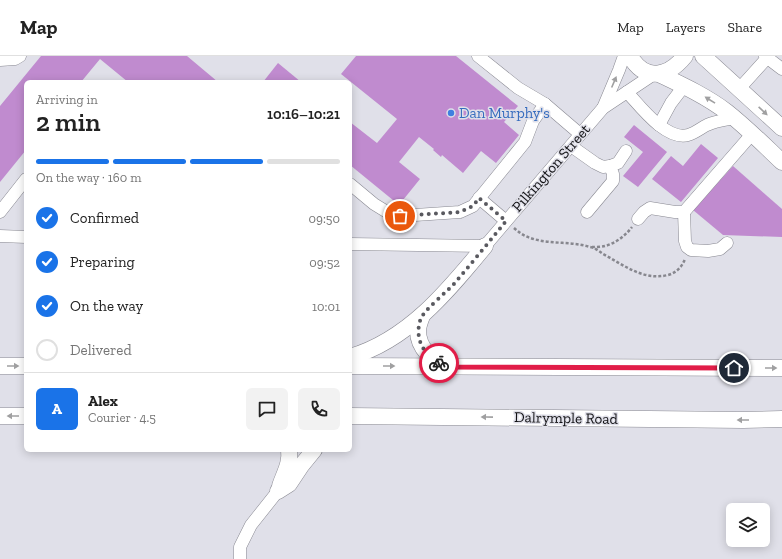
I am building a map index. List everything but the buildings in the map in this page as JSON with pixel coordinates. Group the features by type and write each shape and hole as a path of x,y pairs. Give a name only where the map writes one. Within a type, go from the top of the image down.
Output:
{"main road":[{"path":"630,56 638,67 647,72 657,74 710,100 735,118 782,162"},
{"path":"657,74 673,68 680,63 685,56"},
{"path":"703,56 782,128"},
{"path":"352,356 375,348 389,340 422,316 453,284 485,246"},
{"path":"422,316 418,330 421,344 432,358 449,367"},
{"path":"0,366 24,366"},
{"path":"352,366 782,368"},
{"path":"0,416 24,416"},
{"name":"Dalrymple Road","path":"352,416 743,420 782,419"},
{"path":"352,427 357,425 406,423 410,421 410,416"},
{"path":"278,491 287,467 290,456 289,452"},
{"path":"278,491 289,484 312,452"}],"street":[{"path":"0,60 15,59 20,56"},
{"path":"478,56 518,88 545,104 580,134"},
{"name":"Pilkington Street","path":"485,246 602,108 624,56"},
{"path":"739,89 766,57 782,69"},
{"name":"Pilkington Street","path":"602,108 657,74"},
{"path":"660,125 671,103 684,86"},
{"path":"627,92 651,119 669,132 680,136 695,132 718,122 735,118"},
{"path":"352,186 386,212 400,216 460,212 473,206 525,142 533,121 545,104"},
{"path":"727,243 720,249 691,250 687,247 684,241 684,212 752,134"},
{"path":"571,146 595,163 604,167 618,163 626,152"},
{"path":"587,212 613,181 613,174 610,166"},
{"path":"0,212 24,182"},
{"path":"479,198 506,221"},
{"path":"638,219 650,208 684,212"},
{"path":"0,236 24,237"},
{"path":"352,244 485,246"},
{"path":"240,559 240,547 251,524 278,491"}],"path":[{"path":"591,247 605,246 619,240 627,233 638,219"},
{"path":"506,221 527,238 546,242 578,244 591,247 633,270 646,275 660,277 673,274 680,268 684,261 687,247"}],"way so far":[{"path":"400,216 460,212 473,206 479,198 506,221 453,284 422,316 418,330 421,344 426,352 439,363"}],"place":[{"name":"Dan Murphy's","path":"451,113"}],"route":[{"path":"439,363 449,367 734,368"}]}
